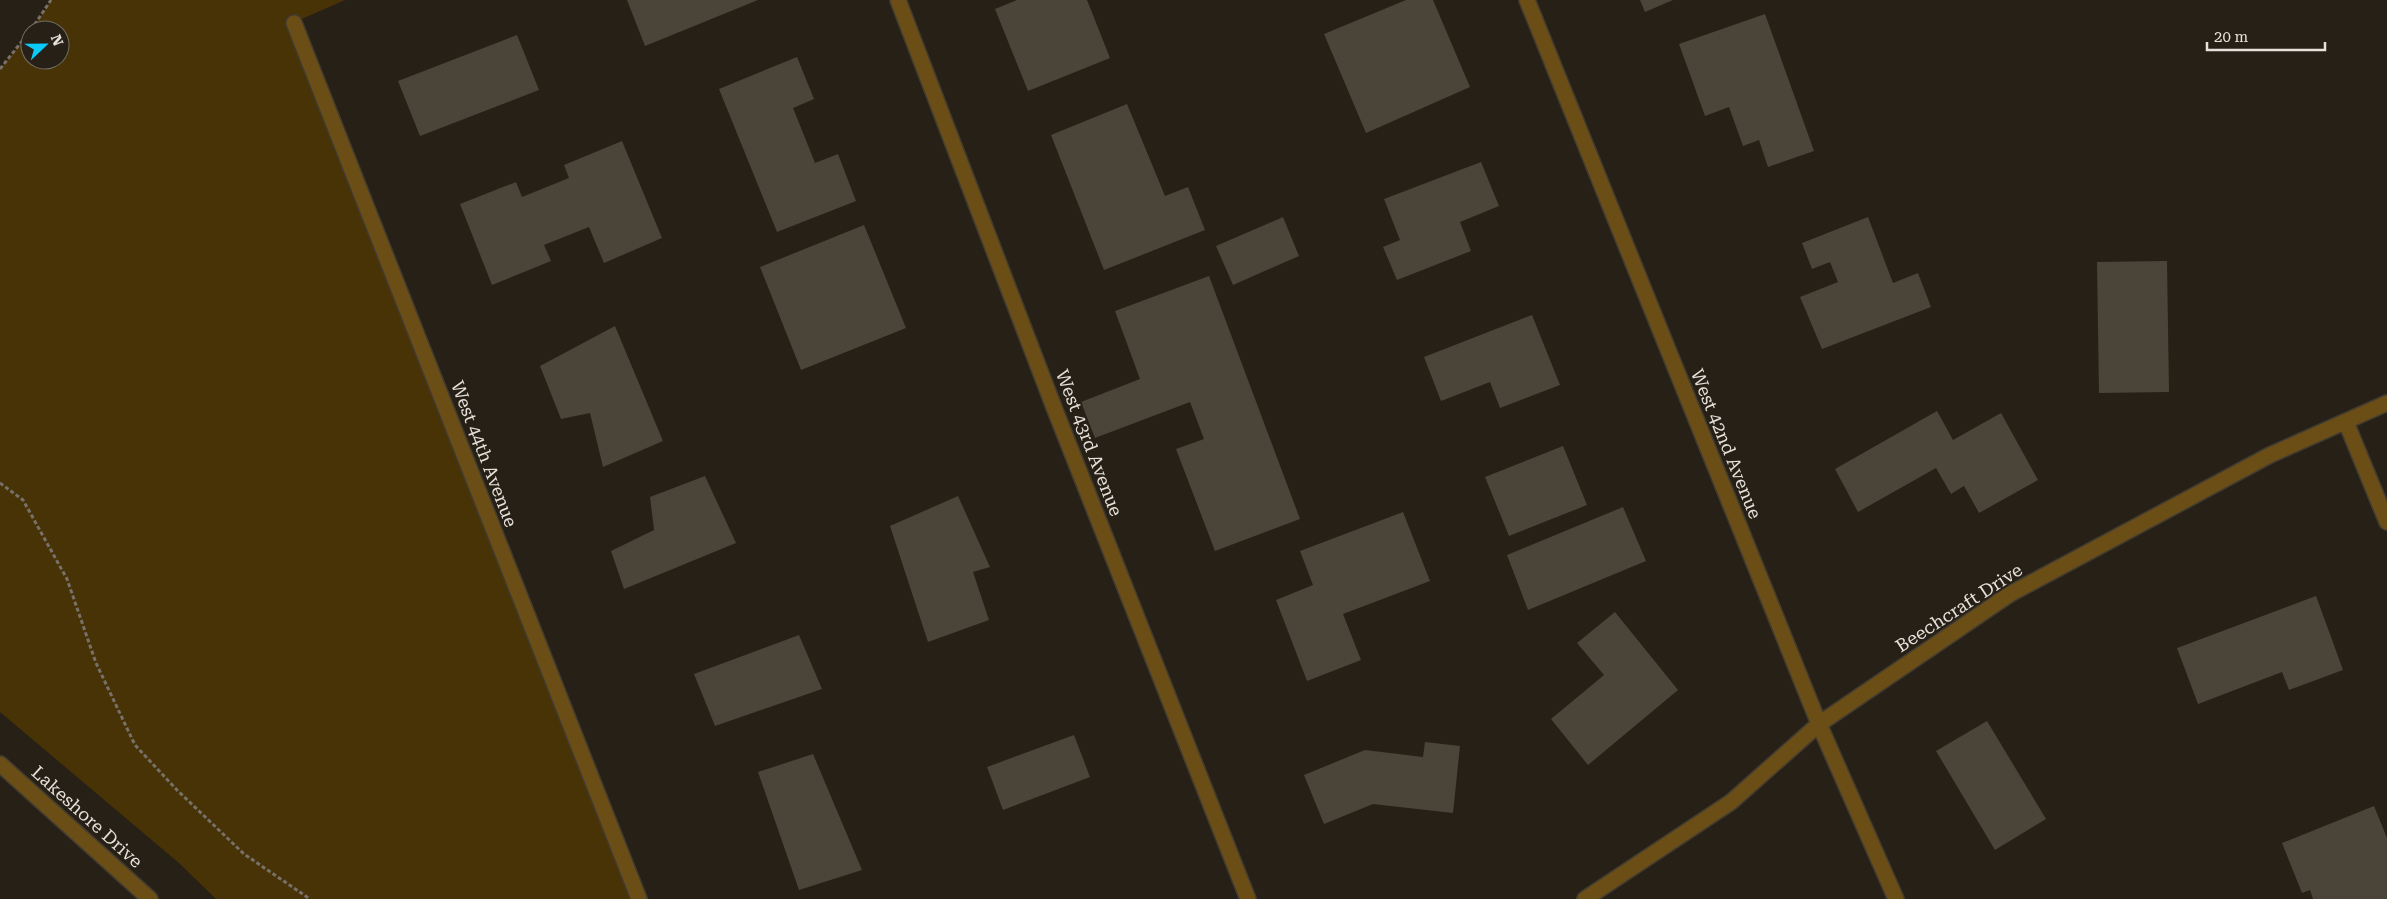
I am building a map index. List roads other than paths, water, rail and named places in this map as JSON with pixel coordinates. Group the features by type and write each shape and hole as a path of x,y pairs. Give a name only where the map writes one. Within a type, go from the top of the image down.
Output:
{"street":[{"name":"West 43rd Avenue","path":"898,0 1055,410 1248,899"},
{"name":"West 42nd Avenue","path":"1527,0 1819,724 1896,899"},
{"name":"West 44th Avenue","path":"294,23 639,899"},
{"name":"Beechcraft Drive","path":"1585,899 1731,802 1819,724 2010,594 2270,455 2387,403"},
{"path":"2346,422 2387,522"},
{"name":"Lakeshore Drive","path":"0,764 150,899"}]}
